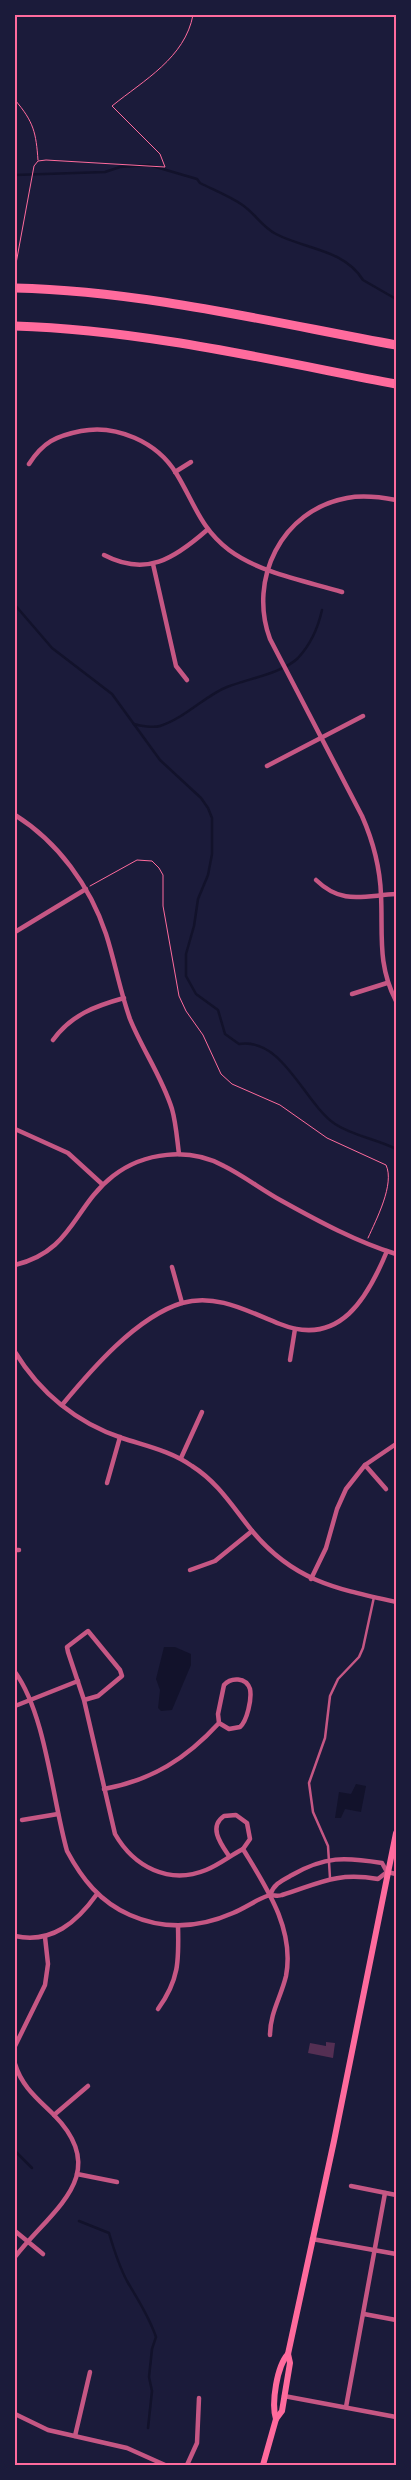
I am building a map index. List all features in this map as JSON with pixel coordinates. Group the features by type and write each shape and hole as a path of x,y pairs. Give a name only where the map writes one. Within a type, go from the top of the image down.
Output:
{"highway":[{"path":"15,288 106,294 396,345"},
{"path":"16,326 82,330 163,341 396,384"}],"main road":[{"path":"263,2465 276,2418 282,2411 290,2364 288,2354 333,2147 396,1833"},
{"path":"276,2418 273,2409 281,2362 288,2354"}],"street":[{"path":"29,464 39,449 71,432 95,429 115,431 135,438 153,449 175,472 207,530 236,554 266,569 342,592"},
{"path":"175,472 191,462"},
{"path":"396,500 373,497 346,498 318,509 302,519 285,536 266,569 262,597 266,628 368,830 378,864 381,895 380,942 387,983 396,1001"},
{"path":"104,555 119,563 129,565 153,564 179,552 207,530"},
{"path":"153,564 176,666 187,680"},
{"path":"267,766 363,716"},
{"path":"15,815 36,830 57,850 87,888 102,923 124,998 138,1036 170,1104 179,1154"},
{"path":"316,880 328,892 338,895 396,894"},
{"path":"15,932 87,888"},
{"path":"352,994 387,983"},
{"path":"52,1040 61,1028 79,1015 97,1006 124,998"},
{"path":"15,1129 68,1153 102,1184"},
{"path":"15,1266 38,1257 59,1243 102,1184 122,1169 139,1161 179,1154 207,1158 222,1165 284,1203 396,1254"},
{"path":"62,1406 96,1365 114,1348 151,1319 182,1303 225,1302 295,1328 326,1327 341,1320 355,1309 373,1284 387,1251"},
{"path":"172,1267 182,1303"},
{"path":"290,1360 295,1328"},
{"path":"15,1352 38,1385 62,1406 88,1424 120,1438 181,1458 218,1487 252,1531 283,1562 311,1579 334,1588 396,1602"},
{"path":"181,1458 202,1412"},
{"path":"107,1483 120,1438"},
{"path":"311,1579 330,1536 341,1499 349,1485 365,1465 396,1444"},
{"path":"365,1465 386,1489"},
{"path":"190,1570 215,1561 252,1531"},
{"path":"84,1700 98,1696 122,1676 120,1670 88,1631 67,1647 84,1700 115,1834 125,1850 143,1865 164,1874 184,1876 206,1870 243,1849 250,1839 249,1828 243,1818 227,1814 219,1820 216,1832 229,1856"},
{"path":"15,1672 30,1700 68,1851 76,1868 97,1894 113,1906 136,1918 157,1924 178,1926 215,1920 270,1895 280,1896 330,1878 357,1876 378,1879 388,1872"},
{"path":"233,1679 243,1681 247,1684 250,1693 244,1724 240,1727 229,1729 219,1723 218,1714 224,1685 233,1679"},
{"path":"15,1706 78,1681"},
{"path":"104,1789 136,1782 170,1766 193,1749 219,1723"},
{"path":"22,1820 58,1814"},
{"path":"243,1849 270,1895 283,1927 288,1951 286,1976 270,2020 270,2035"},
{"path":"270,1895 274,1885 310,1865 328,1859 345,1858 382,1863 388,1872 396,1874"},
{"path":"15,1936 44,1937 66,1928 97,1894"},
{"path":"158,2009 176,1978 179,1960 178,1926"},
{"path":"15,2046 45,1985 48,1964 44,1937"},
{"path":"15,2064 26,2087 67,2129 75,2143 78,2159 77,2174 68,2198 15,2257"},
{"path":"54,2115 88,2086"},
{"path":"77,2174 117,2182"},
{"path":"351,2186 396,2195"},
{"path":"346,2407 385,2193"},
{"path":"15,2231 43,2254"},
{"path":"312,2239 375,2252 396,2254"},
{"path":"364,2314 396,2320"},
{"path":"75,2436 90,2372"},
{"path":"284,2396 396,2417"},
{"path":"187,2465 196,2443 199,2398"},
{"path":"15,2414 48,2430 137,2451 165,2465"}],"lane":[{"path":"330,1878 326,1838 313,1812 309,1783 325,1738 330,1696 338,1679 359,1657 363,1648 374,1597"}],"path":[{"path":"38,161 165,167 160,154 112,106 152,76 178,50 188,35 193,15"},
{"path":"15,100 30,117 36,134 38,161 33,171 15,269"},
{"path":"87,888 137,860 152,861 160,868 163,875 168,937 179,996 186,1011 204,1036 221,1074 232,1084 280,1105 327,1138 386,1165 389,1174 387,1189 368,1237"}],"shaded area":[{"path":"164,1647 175,1647 191,1654 191,1665 172,1710 161,1711 158,1708 160,1690 156,1679"},
{"path":"356,1784 366,1786 361,1812 345,1809 341,1818 335,1818 339,1792 351,1794"}],"building":[{"path":"326,2042 335,2043 333,2058 308,2053 310,2043 326,2046"}],"waterway":[{"path":"15,175 105,172 120,167 149,165 197,179 200,183 241,204 271,231 287,239 335,256 355,270 363,280 396,299"},
{"path":"15,605 52,648 112,694 160,760 201,798 208,808 212,818 212,854 208,875 198,899 194,926 186,954 186,976 196,994 218,1010 225,1034 239,1044 254,1045 268,1051 281,1061 313,1102 335,1124 349,1132 396,1149"},
{"path":"134,724 160,726 178,718 211,695 227,687 283,668 303,653 316,629 322,610"},
{"path":"15,2151 32,2168"},
{"path":"79,2221 109,2233 122,2270 147,2315 156,2337 152,2349 149,2377 152,2391 148,2428"}]}
